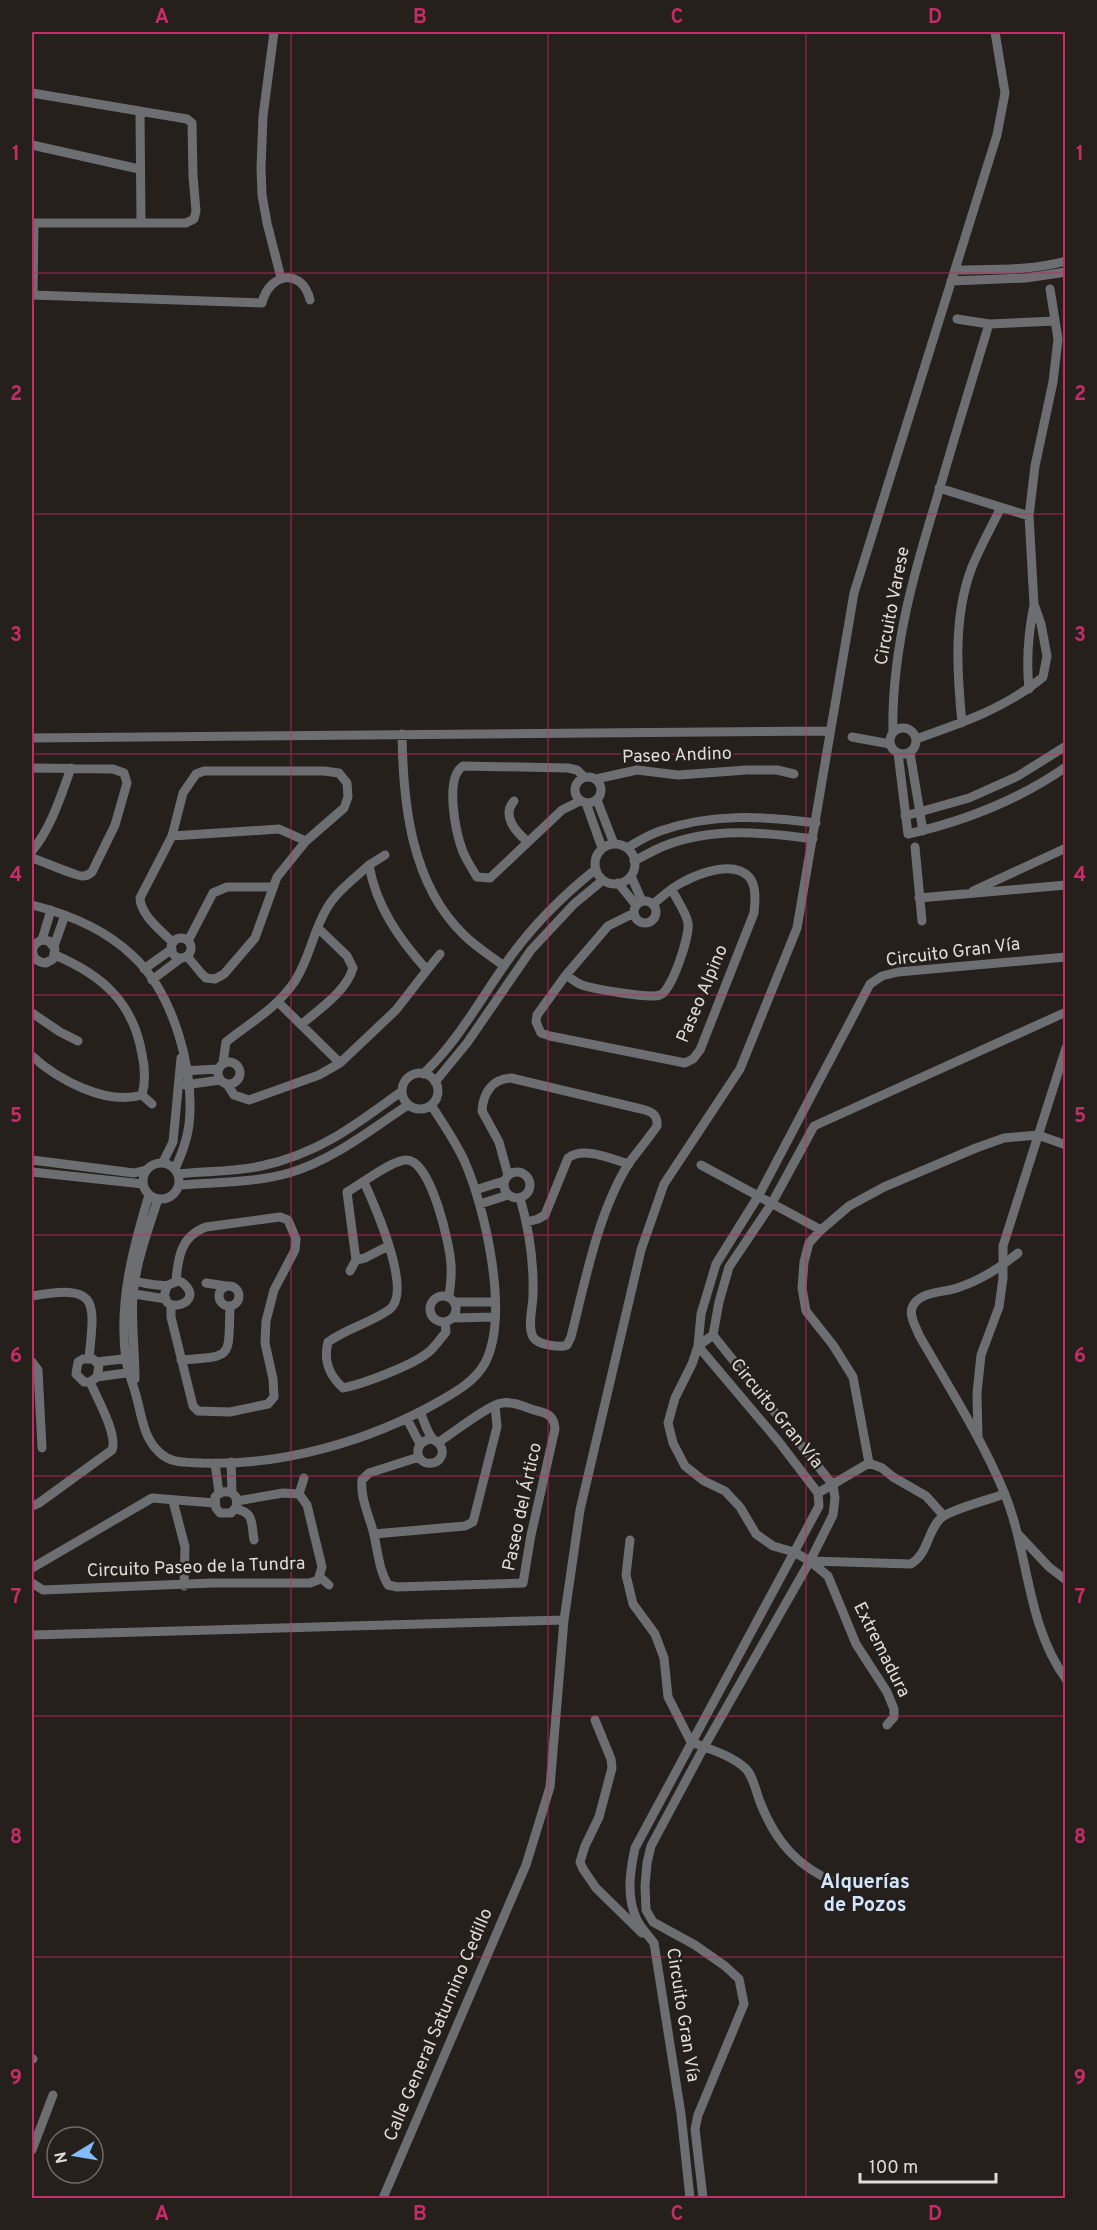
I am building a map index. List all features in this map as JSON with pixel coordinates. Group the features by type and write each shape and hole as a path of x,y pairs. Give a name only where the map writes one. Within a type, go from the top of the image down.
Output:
{"street":[{"path":"274,32 263,116 261,168 262,195 267,223 281,278"},
{"name":"Calle General Saturnino Cedillo","path":"383,2199 526,1865 550,1787 564,1620 580,1510 641,1250 664,1184 740,1069 797,928 854,592 997,135 1005,93 995,32"},
{"path":"32,93 187,119 192,123 196,211 194,219 186,223 33,223 32,296 262,303 268,287 281,278 297,280 308,292 310,300"},
{"path":"140,111 141,223"},
{"path":"32,145 139,169"},
{"path":"955,270 1049,266 1065,261"},
{"path":"951,281 1026,279 1065,272"},
{"path":"1029,689 1026,661 1027,642 1034,604 1029,516 1035,466 1053,382 1058,339 1050,289"},
{"path":"957,319 989,324 1055,321"},
{"name":"Circuito Varese","path":"890,744 893,732 892,702 902,631 917,561 989,324"},
{"path":"939,488 1000,509 1029,516"},
{"path":"962,723 957,669 961,614 971,568 1000,509"},
{"path":"916,739 1007,704 1043,677 1047,666 1041,624 1034,604"},
{"path":"893,732 901,728 909,729 916,739 915,747 910,753 923,831"},
{"path":"32,738 829,730"},
{"path":"402,734 408,817 419,861 432,891 437,901 464,935 504,966"},
{"path":"852,738 890,744 897,753 908,834 953,823 1000,805 1046,781 1065,767"},
{"path":"905,816 969,798 1008,781 1065,746"},
{"path":"897,753 910,753"},
{"name":"Paseo Andino","path":"597,800 583,802 562,810 490,878 484,879 477,877 463,851 455,825 454,778 463,766 568,768 578,770 584,777 596,779 637,770 678,775 747,770 777,770 794,774"},
{"path":"32,768 113,769 124,773 128,783 115,825 92,872 81,877 48,862 32,858"},
{"path":"32,851 53,814 71,768"},
{"path":"204,771 339,773 347,783 348,797 344,808 306,841 277,877 255,938 224,974 215,979 206,978 184,957 175,955 172,946 144,913 141,898 172,836 183,793 196,774 204,771"},
{"path":"584,777 575,789 583,802 602,848"},
{"name":"Paseo Andino","path":"596,779 601,792 597,800 614,844"},
{"path":"514,801 509,813 511,822 517,834 528,842"},
{"path":"627,848 658,831 692,822 727,817 774,818 816,823"},
{"path":"172,836 279,829 306,841"},
{"path":"634,861 664,846 695,837 729,832 813,839"},
{"path":"614,844 627,848 634,861 630,876 638,906 618,883 603,879 596,869 596,856 602,848 614,844"},
{"path":"915,847 922,921"},
{"path":"969,894 1065,848"},
{"path":"385,855 369,865 340,891 327,909 304,964 278,1002 226,1042 221,1066 224,1082 234,1095 249,1100 319,1075 340,1063 396,1010 440,954"},
{"path":"369,865 372,884 380,903 401,938 427,970"},
{"path":"596,869 555,904 519,945 441,1056 423,1074 408,1078 402,1091 408,1105 417,1109 431,1105 437,1096 435,1082 467,1043 531,950 574,904 603,879"},
{"name":"Paseo Alpino","path":"728,869 742,872 751,879 755,897 754,914 700,1050 693,1059 680,1063 541,1032 536,1022 537,1014 566,975 608,926 638,906 640,921 651,921 656,914 653,904 681,882 704,873 728,869"},
{"path":"618,883 630,876"},
{"path":"919,898 1065,885"},
{"path":"188,941 213,892 227,887 273,887"},
{"name":"Paseo Alpino","path":"566,975 582,985 647,997 659,996 665,992 688,934 688,922 672,890"},
{"path":"638,906 653,904"},
{"path":"32,905 65,915 118,943 144,969 166,1004 182,1049 189,1125 177,1172 179,1185 175,1193 166,1198 153,1197 143,1184 146,1170"},
{"path":"42,940 51,910"},
{"path":"65,915 55,950 50,962 41,963 34,958 32,949 36,943 42,940 49,941 55,950 102,981 116,995 132,1018 140,1039 145,1084 142,1095"},
{"path":"301,1024 344,986 353,968 347,956 318,928"},
{"path":"144,969 172,946 178,938 188,941 191,947 184,957 152,980"},
{"name":"Circuito Gran Vía","path":"690,2199 681,2114 654,1943 637,1921 633,1907 630,1882 635,1848 819,1506 818,1493 779,1442 698,1346 701,1314 716,1264 759,1195 870,984 882,976 898,972 1065,957"},
{"path":"278,1002 340,1063"},
{"path":"795,1552 773,1546 756,1534 740,1507 725,1491 704,1481 685,1466 673,1443 668,1423 675,1398 698,1346 713,1335 729,1267 772,1203 814,1126 1065,1015 1065,1003"},
{"path":"32,1012 60,1032 78,1041"},
{"path":"978,1437 977,1393 981,1355 999,1307 1003,1278 1003,1246 1065,1048"},
{"path":"32,1056 58,1077 83,1089 109,1096 133,1098 142,1095"},
{"path":"184,1071 234,1063 240,1072 235,1082 184,1085"},
{"path":"423,1074 435,1082"},
{"path":"508,1195 505,1191 506,1178 499,1142 482,1111 486,1092 496,1082 504,1078 534,1083 653,1113 657,1119 657,1126 629,1164 596,1238 571,1337 567,1345 561,1347 537,1341 532,1336 533,1294 527,1222 520,1198"},
{"path":"164,1162 173,1142 184,1085"},
{"path":"32,1160 134,1173 164,1162 177,1172 259,1167 312,1151 341,1136 402,1091"},
{"path":"142,1095 152,1104"},
{"path":"179,1185 264,1179 291,1172 348,1146 408,1105"},
{"path":"153,1197 131,1255 129,1294 132,1372 145,1432 151,1444 172,1461 215,1463 284,1457 337,1444 407,1419 460,1389 477,1374 490,1351 495,1302 489,1243 480,1204 464,1159 431,1105"},
{"path":"800,1118 814,1126"},
{"path":"869,1464 854,1377 833,1345 806,1311 802,1288 804,1262 809,1243 849,1206 884,1187 1004,1138 1038,1135 1065,1145"},
{"path":"527,1222 545,1215 568,1158 575,1153 584,1152 629,1164"},
{"path":"350,1271 356,1260 347,1192 399,1160 410,1160 419,1165 430,1183 446,1235 451,1264 452,1300 456,1311 449,1320 446,1332 429,1352 398,1369 360,1385 343,1388 332,1378 325,1353 328,1342 392,1308 397,1297 397,1279 380,1218 364,1182"},
{"path":"701,1165 821,1230"},
{"path":"32,1173 143,1184"},
{"path":"475,1190 520,1173 529,1181 527,1194 520,1198 508,1195 480,1204"},
{"path":"279,1217 288,1220 296,1239 295,1250 274,1290 266,1321 265,1343 273,1379 274,1397 268,1404 230,1412 198,1412 193,1406 165,1292 172,1283 178,1256 188,1238 198,1230 279,1217"},
{"path":"356,1260 388,1246"},
{"path":"1018,1253 1002,1266 958,1288 932,1293 918,1299 912,1309 913,1320 919,1335 978,1437 1005,1494 1017,1532 1042,1634 1055,1665 1065,1679"},
{"path":"129,1294 178,1306 184,1304 189,1293 183,1283 131,1280"},
{"path":"206,1283 233,1286 238,1291 240,1298 237,1304 230,1307 223,1305 219,1298 220,1291 226,1286"},
{"path":"32,1296 77,1292 86,1296 92,1305 93,1360 100,1370 94,1380 115,1443 112,1450 32,1506"},
{"path":"494,1317 438,1321 430,1310 436,1298 443,1296 452,1300 495,1302"},
{"path":"181,1360 219,1357 225,1353 229,1346 230,1307"},
{"name":"Circuito Gran Vía","path":"703,2199 695,2129 698,2115 744,2004 743,1992 739,1979 725,1966 695,1945 653,1922 646,1910 647,1863 651,1846 704,1747 810,1561 833,1515 835,1498 833,1485 713,1335"},
{"path":"130,1358 78,1362 76,1374 84,1382 132,1372"},
{"path":"32,1362 38,1370 42,1448"},
{"name":"Paseo del Ártico","path":"436,1441 442,1449 442,1456 437,1461 430,1464 419,1457 369,1473 362,1480 361,1490 374,1534 382,1576 388,1585 397,1587 524,1583 531,1534 555,1430 555,1421 548,1414 513,1403 495,1405"},
{"path":"374,1534 465,1526 473,1522 497,1427 495,1405 436,1441 425,1439 417,1450 419,1457"},
{"path":"420,1412 436,1441"},
{"path":"407,1419 420,1444"},
{"path":"779,1442 790,1433"},
{"path":"231,1462 235,1501"},
{"path":"214,1503 219,1493 215,1463"},
{"path":"818,1493 869,1464 882,1468 926,1496 944,1516"},
{"path":"235,1501 283,1493 299,1494 304,1478"},
{"path":"219,1493 225,1491 250,1515 254,1540"},
{"name":"Circuito Paseo de la Tundra","path":"32,1583 43,1590 310,1583 320,1577 322,1567 307,1505 299,1494"},
{"path":"810,1561 911,1564 921,1558 937,1524 944,1516 1005,1494"},
{"name":"Circuito Paseo de la Tundra","path":"32,1568 152,1498 214,1503 220,1513 225,1515 235,1501"},
{"path":"173,1501 185,1547 184,1586"},
{"path":"1017,1532 1049,1567 1065,1580"},
{"path":"630,1540 626,1575 633,1604 655,1634 664,1658 668,1697 691,1742 729,1757 747,1769 767,1820 786,1850 817,1875 838,1884"},
{"name":"Extremadura","path":"795,1552 828,1576 856,1644 890,1701 894,1717 887,1725"},
{"path":"828,1576 839,1561"},
{"path":"320,1577 329,1585"},
{"path":"32,1635 564,1620"},
{"path":"595,1720 611,1759 612,1768 599,1817 580,1862 596,1888 641,1933 645,1932 653,1922"},
{"path":"32,2150 53,2095"},
{"path":"681,2114 698,2115"}],"district":[{"name":"Alquerías de Pozos","path":"865,1894"}]}
